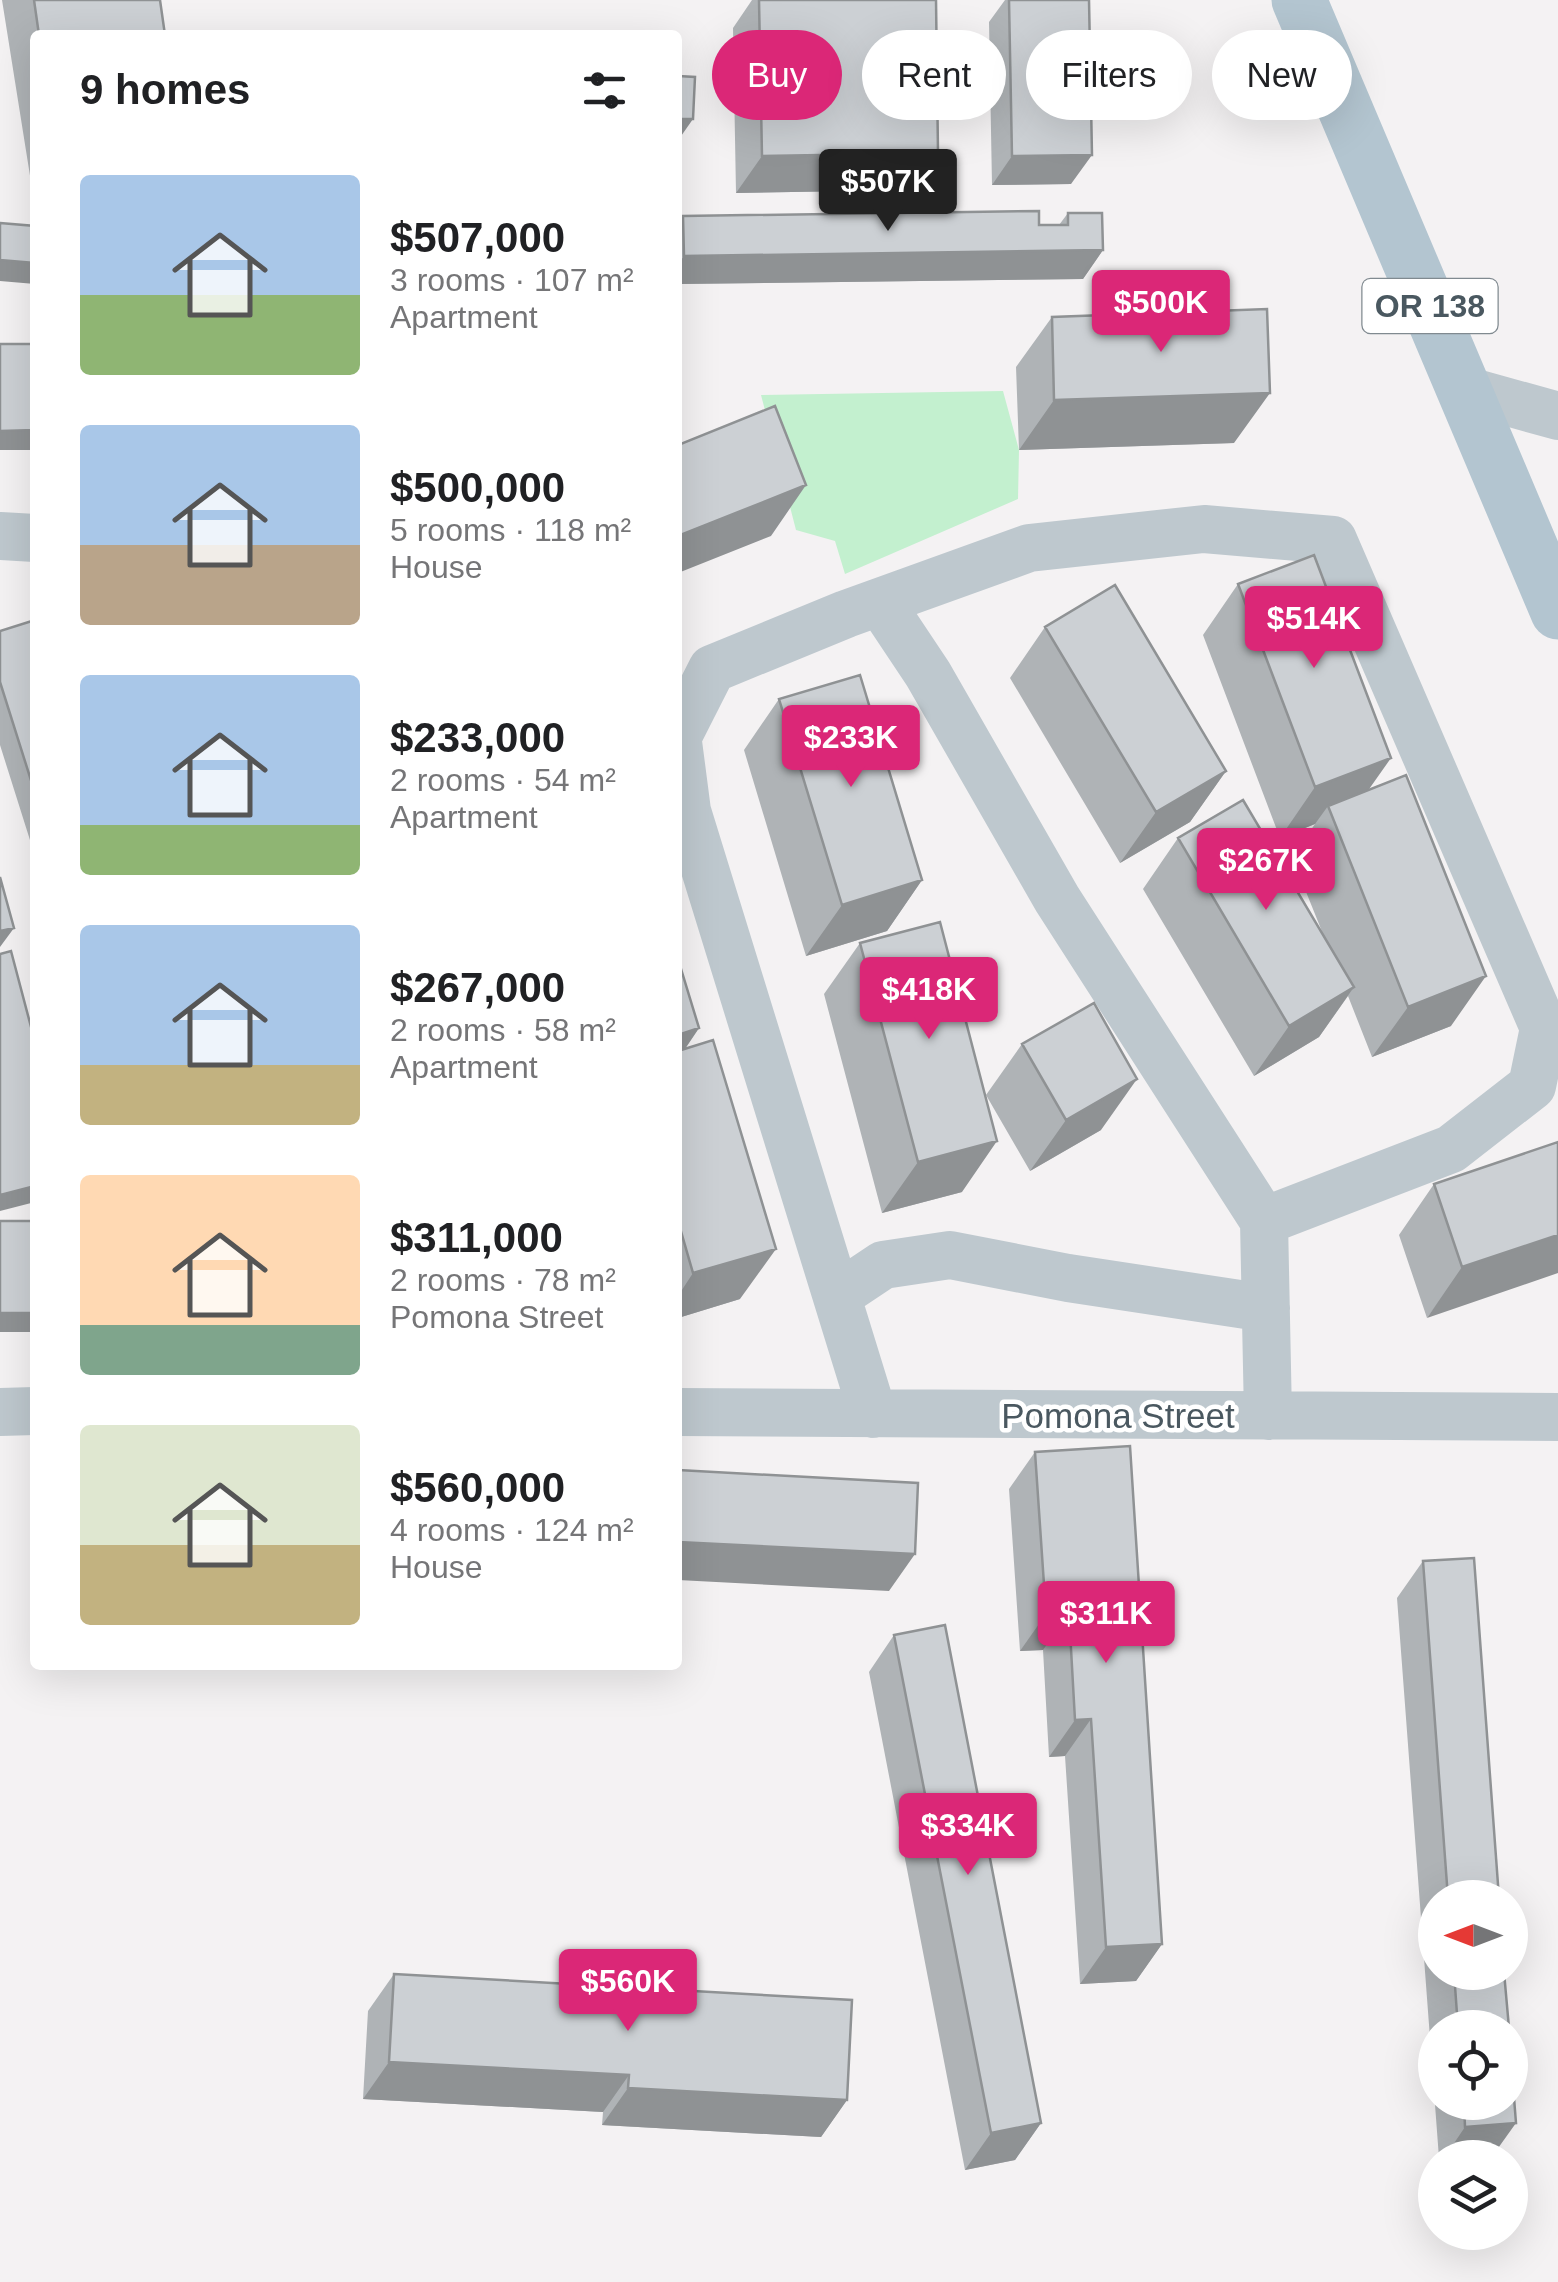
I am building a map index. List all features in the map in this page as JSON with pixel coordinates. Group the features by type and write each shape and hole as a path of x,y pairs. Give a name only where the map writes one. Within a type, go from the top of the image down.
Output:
{"main road":[{"name":"OR 138","path":"1299,0 1558,612"}],"street":[{"path":"1465,390 1558,416"},
{"path":"682,731 712,668 1030,548 1204,529 1333,540 1544,1028 1532,1086 1450,1149 1264,1221"},
{"path":"0,536 30,538"},
{"path":"880,602 928,674 1057,899 1264,1221 1268,1416"},
{"path":"682,771 687,811 874,1414"},
{"path":"838,1295 882,1265 950,1256 1266,1308"},
{"path":"0,1412 30,1412"},
{"name":"Pomona Street","path":"682,1412 1558,1418"}],"green space":[{"path":"1003,391 1019,450 1018,499 845,574 835,541 796,530 761,395"}],"building":[{"path":"34,0 160,0 164,30 38,30"},
{"path":"759,0 936,0 936,30 862,30 862,120 938,120 938,153 762,156 761,120 842,120 842,30 760,30"},
{"path":"1009,0 1089,0 1090,30 1026,30 1026,120 1091,120 1092,155 1012,156"},
{"path":"682,76 695,77 693,119 682,119"},
{"path":"1039,211 1039,225 1068,225 1068,213 1102,213 1103,250 684,256 683,216"},
{"path":"0,223 30,226 30,263 0,260"},
{"path":"1267,309 1270,393 1054,400 1052,317"},
{"path":"0,344 30,344 30,430 0,431"},
{"path":"775,406 806,485 682,534 682,443"},
{"path":"1314,555 1391,758 1315,787 1238,584"},
{"path":"1115,585 1226,771 1156,812 1045,627"},
{"path":"30,622 30,777 0,682 0,631"},
{"path":"860,675 922,880 842,905 779,699"},
{"path":"1406,775 1486,976 1408,1007 1328,806"},
{"path":"1243,800 1354,987 1289,1026 1178,838"},
{"path":"0,877 14,928 0,931"},
{"path":"940,922 997,1141 918,1162 860,943"},
{"path":"11,951 30,1023 30,1187 0,1195 0,954"},
{"path":"682,972 699,1028 682,1034"},
{"path":"1094,1003 1137,1079 1066,1120 1022,1044"},
{"path":"713,1040 776,1249 693,1273 682,1235 682,1050"},
{"path":"1558,1142 1558,1235 1462,1267 1434,1184"},
{"path":"0,1221 30,1221 30,1313 0,1313"},
{"path":"1130,1446 1162,1944 1106,1947 1091,1719 1075,1720 1069,1613 1046,1614 1035,1452"},
{"path":"682,1470 918,1483 915,1554 682,1542"},
{"path":"1474,1558 1498,1880 1447,1880 1423,1561"},
{"path":"945,1625 1041,2123 991,2133 894,1635"},
{"path":"394,1974 852,2000 847,2100 628,2088 629,2075 389,2062"},
{"path":"1455,1990 1506,1990 1507,2010 1457,2010"},
{"path":"1465,2120 1516,2120 1516,2123 1465,2127"}]}
